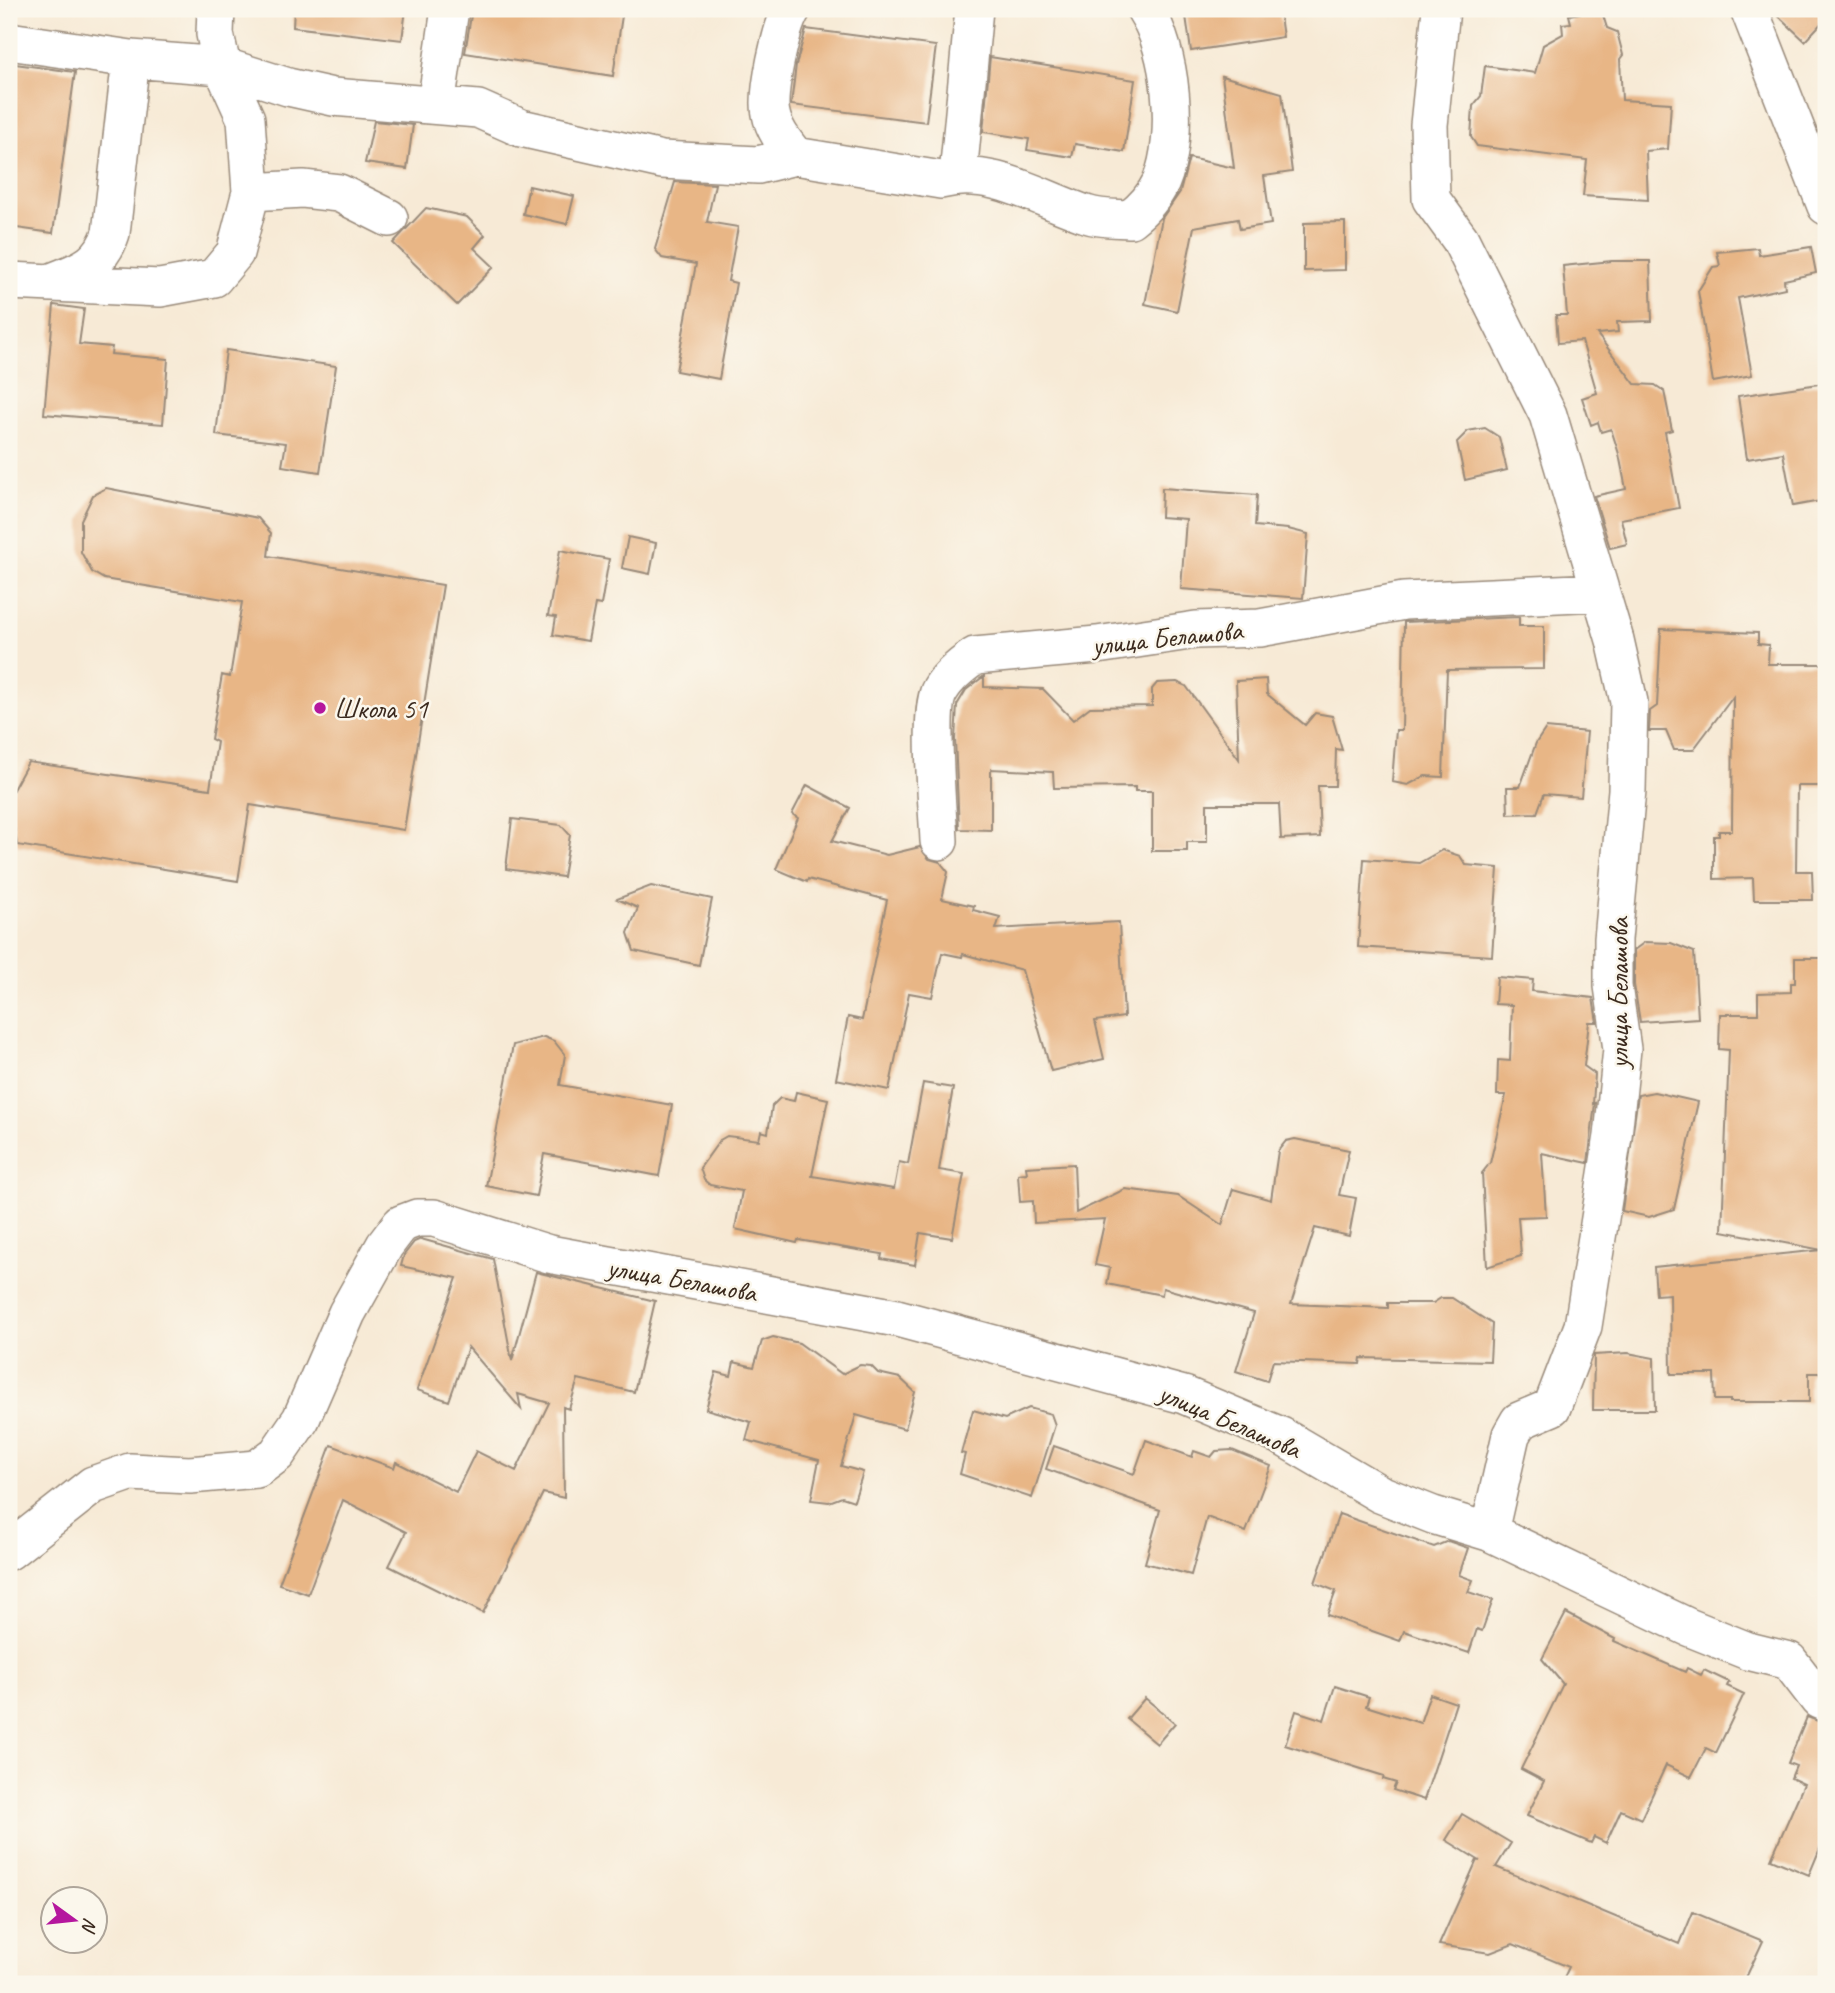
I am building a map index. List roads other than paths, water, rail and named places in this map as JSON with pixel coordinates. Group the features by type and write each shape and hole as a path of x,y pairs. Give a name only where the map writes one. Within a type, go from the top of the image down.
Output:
{"street":[{"path":"9,281 160,288 214,278 235,253 251,192 246,119 222,66 215,34 216,9"},
{"path":"436,105 450,9"},
{"path":"792,9 783,23 770,112 780,137 795,156"},
{"path":"958,175 974,9"},
{"path":"9,41 131,59 222,66 288,87 333,97 478,108 521,128 662,160 758,164 795,156 941,180 958,175 1004,182 1089,215 1130,219 1142,209 1161,182 1171,132 1168,74 1155,24 1145,9"},
{"name":"улица Белашова","path":"1441,9 1429,125 1431,199 1460,239 1548,415 1629,702 1627,790 1613,939 1613,986 1622,1049 1613,1136 1583,1326 1552,1407 1518,1420 1511,1435 1489,1532"},
{"path":"1749,9 1826,206"},
{"path":"54,281 90,267 105,251 111,233 131,59"},
{"path":"251,192 303,189 339,193 389,218"},
{"name":"улица Белашова","path":"939,841 935,726 938,692 961,666 975,656 1097,645 1196,630 1259,628 1404,601 1600,592"},
{"name":"улица Белашова","path":"9,1551 93,1485 130,1472 190,1475 225,1474 257,1469 276,1454 301,1419 347,1313 385,1245 401,1224 417,1218 434,1218 549,1255 897,1318 1184,1395 1281,1436 1380,1494 1433,1515 1489,1532 1688,1627 1748,1651 1788,1661 1819,1699 1826,1703"}],"place":[{"name":"Школа 51","path":"320,708"}]}
